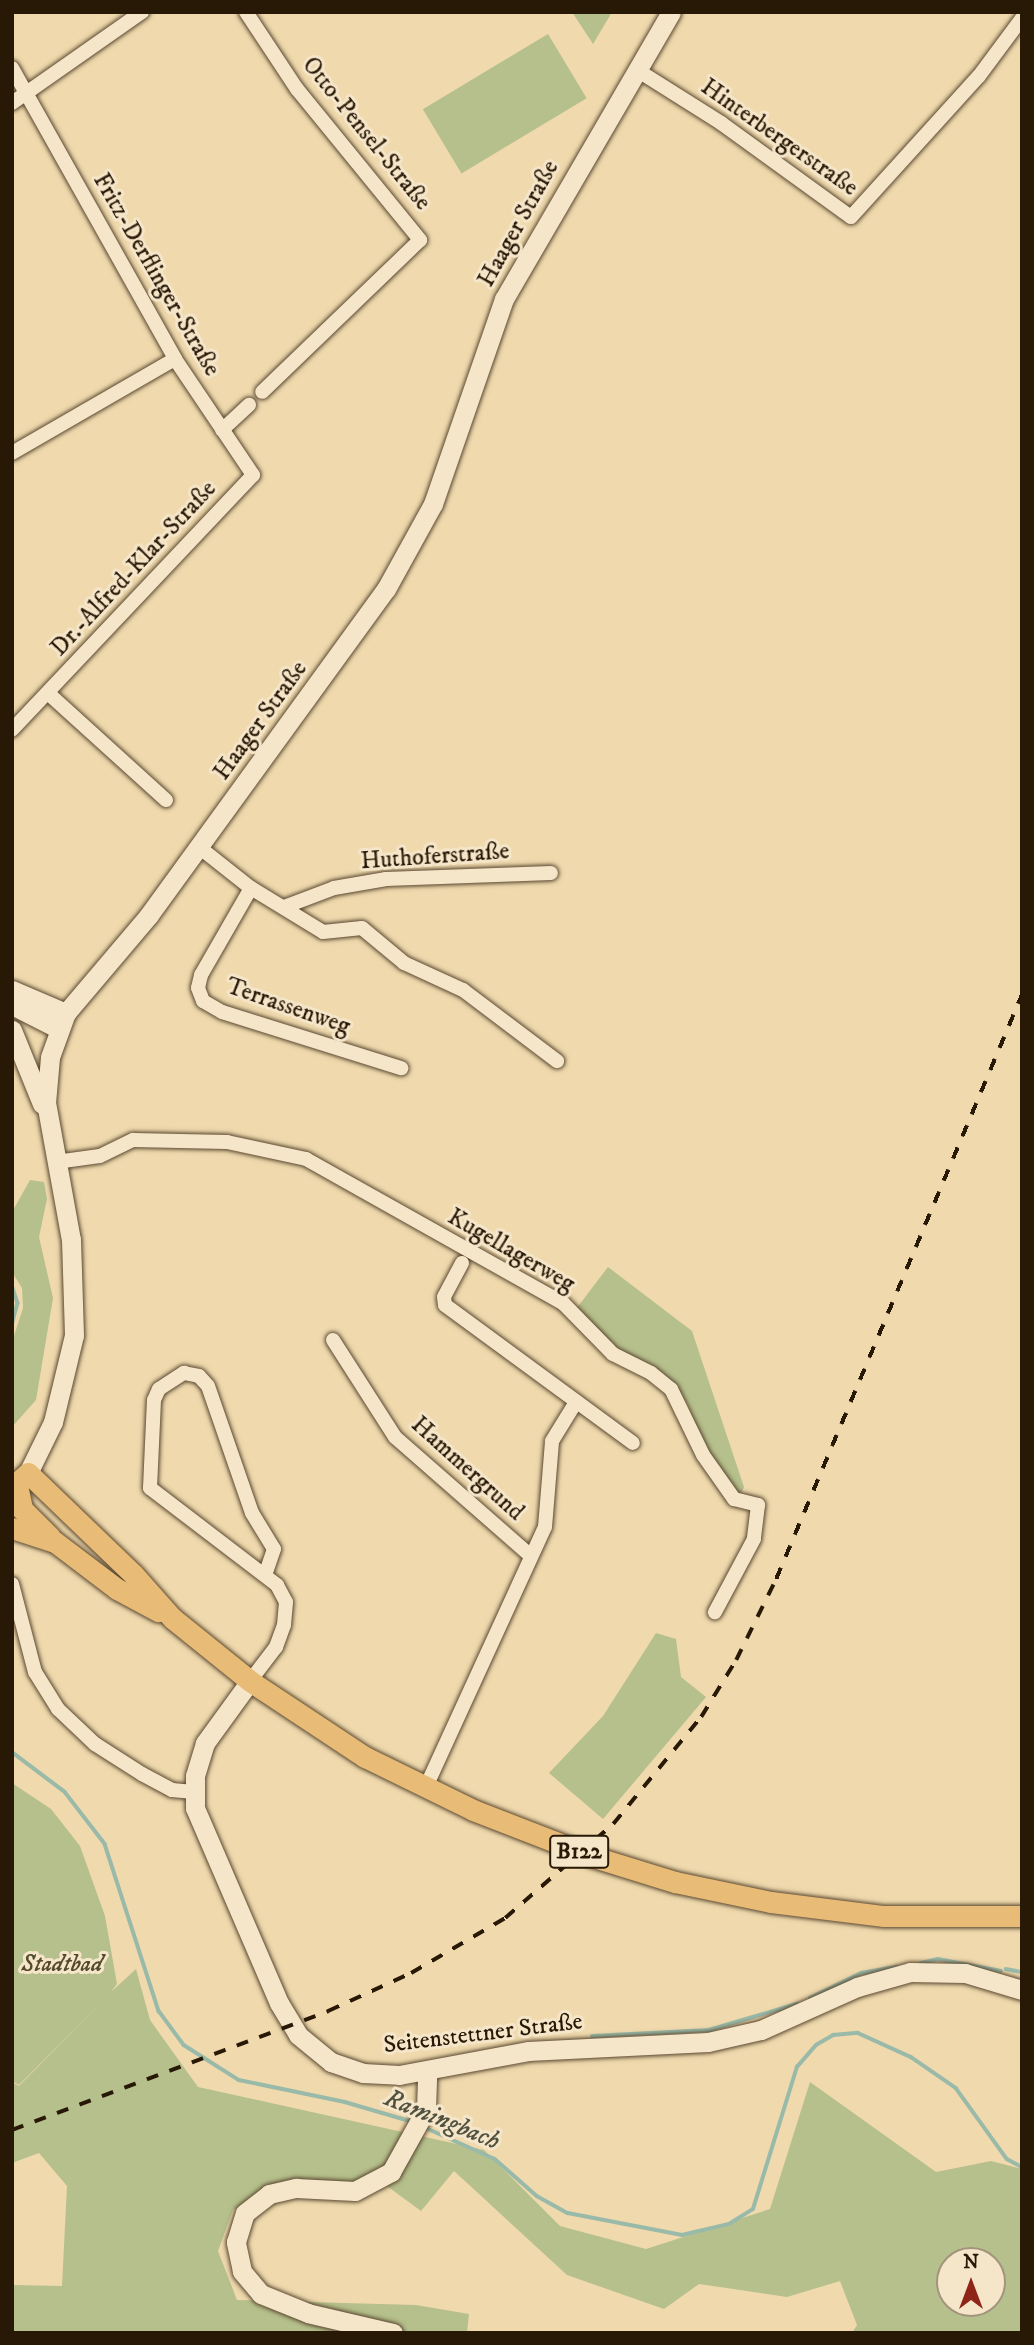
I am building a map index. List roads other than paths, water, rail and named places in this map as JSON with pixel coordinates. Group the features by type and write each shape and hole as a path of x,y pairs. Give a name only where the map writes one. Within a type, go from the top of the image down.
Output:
{"main road":[{"name":"Haager Straße","path":"17,1485 53,1422 74,1335 75,1271 49,1124 46,1081 63,1021 199,847 354,636 416,540 446,471 504,299 671,12"},
{"path":"12,990 63,1021"},
{"path":"12,1005 63,1021"},
{"path":"12,1030 49,1124"},
{"path":"17,1485 22,1509 55,1542"},
{"name":"B122","path":"17,1485 133,1574 172,1618 250,1681 323,1732 425,1789 594,1857 714,1890 884,1916 1022,1916"},
{"name":"B122","path":"12,1528 55,1542 117,1589 172,1618"},
{"name":"Seitenstettner Straße","path":"250,1681 205,1743 194,1792 201,1825 268,1981 298,2035 331,2063 380,2075 427,2071 528,2051 678,2045 737,2037 786,2021 857,1987 910,1972 948,1971 1022,1990"},
{"path":"393,2333 309,2313 261,2294 242,2270 236,2242 245,2213 269,2194 296,2188 355,2191 381,2180 406,2152 426,2109 427,2071"}],"street":[{"path":"12,103 142,12"},
{"name":"Otto-Pensel-Straße","path":"247,12 297,89 420,240 262,392"},
{"name":"Hinterbergerstraße","path":"637,70 721,123 846,216 855,215 979,76 1022,18"},
{"name":"Fritz-Derflinger-Straße","path":"12,68 175,359 253,475"},
{"path":"12,453 175,359"},
{"path":"222,430 249,405"},
{"name":"Dr.-Alfred-Klar-Straße","path":"12,730 49,694 253,475"},
{"name":"Dr.-Alfred-Klar-Straße","path":"49,694 166,800"},
{"path":"199,847 251,888 323,932 362,928 404,963 463,990 557,1061"},
{"name":"Huthoferstraße","path":"284,907 334,888 386,879 551,873"},
{"name":"Terrassenweg","path":"251,888 201,975 198,988 203,1001 222,1012 401,1069"},
{"name":"Kugellagerweg","path":"56,1162 100,1156 133,1140 227,1142 306,1159 563,1303 613,1354 651,1373 671,1389 703,1455 734,1499 758,1505 754,1539 715,1612"},
{"path":"462,1263 444,1297 445,1305 633,1443"},
{"name":"Hammergrund","path":"333,1340 395,1437 531,1556"},
{"path":"250,1681 275,1647 284,1625 286,1602 266,1572 151,1491 154,1400 172,1379 194,1374 208,1386 252,1513 274,1549 266,1572"},
{"name":"Hammergrund","path":"425,1789 545,1527 552,1441 576,1402"},
{"path":"12,1584 36,1672 52,1702 95,1744 142,1774 172,1790 194,1792"}],"waterway":[{"name":"Ramingbach","path":"12,1285 18,1303 12,1325"},
{"name":"Ramingbach","path":"12,1752 65,1792 105,1844 159,2011 184,2045 239,2080 345,2102 410,2121"},
{"path":"921,1963 938,1959 1001,1971"},
{"path":"810,1998 861,1973 896,1967"},
{"path":"1006,1969 1022,1972"},
{"path":"592,2036 709,2030 797,2004"},
{"name":"Ramingbach","path":"424,2127 495,2159 537,2196 568,2213 682,2235 729,2224 753,2209 797,2067 816,2045 833,2035 858,2033 911,2057 956,2088 1007,2159 1022,2167"}],"railway":[{"path":"12,2130 328,2011 411,1973 505,1918 613,1824 701,1717 736,1660 776,1579 1022,994"}],"park label":[{"name":"Stadtbad","path":"62,1965"}]}
